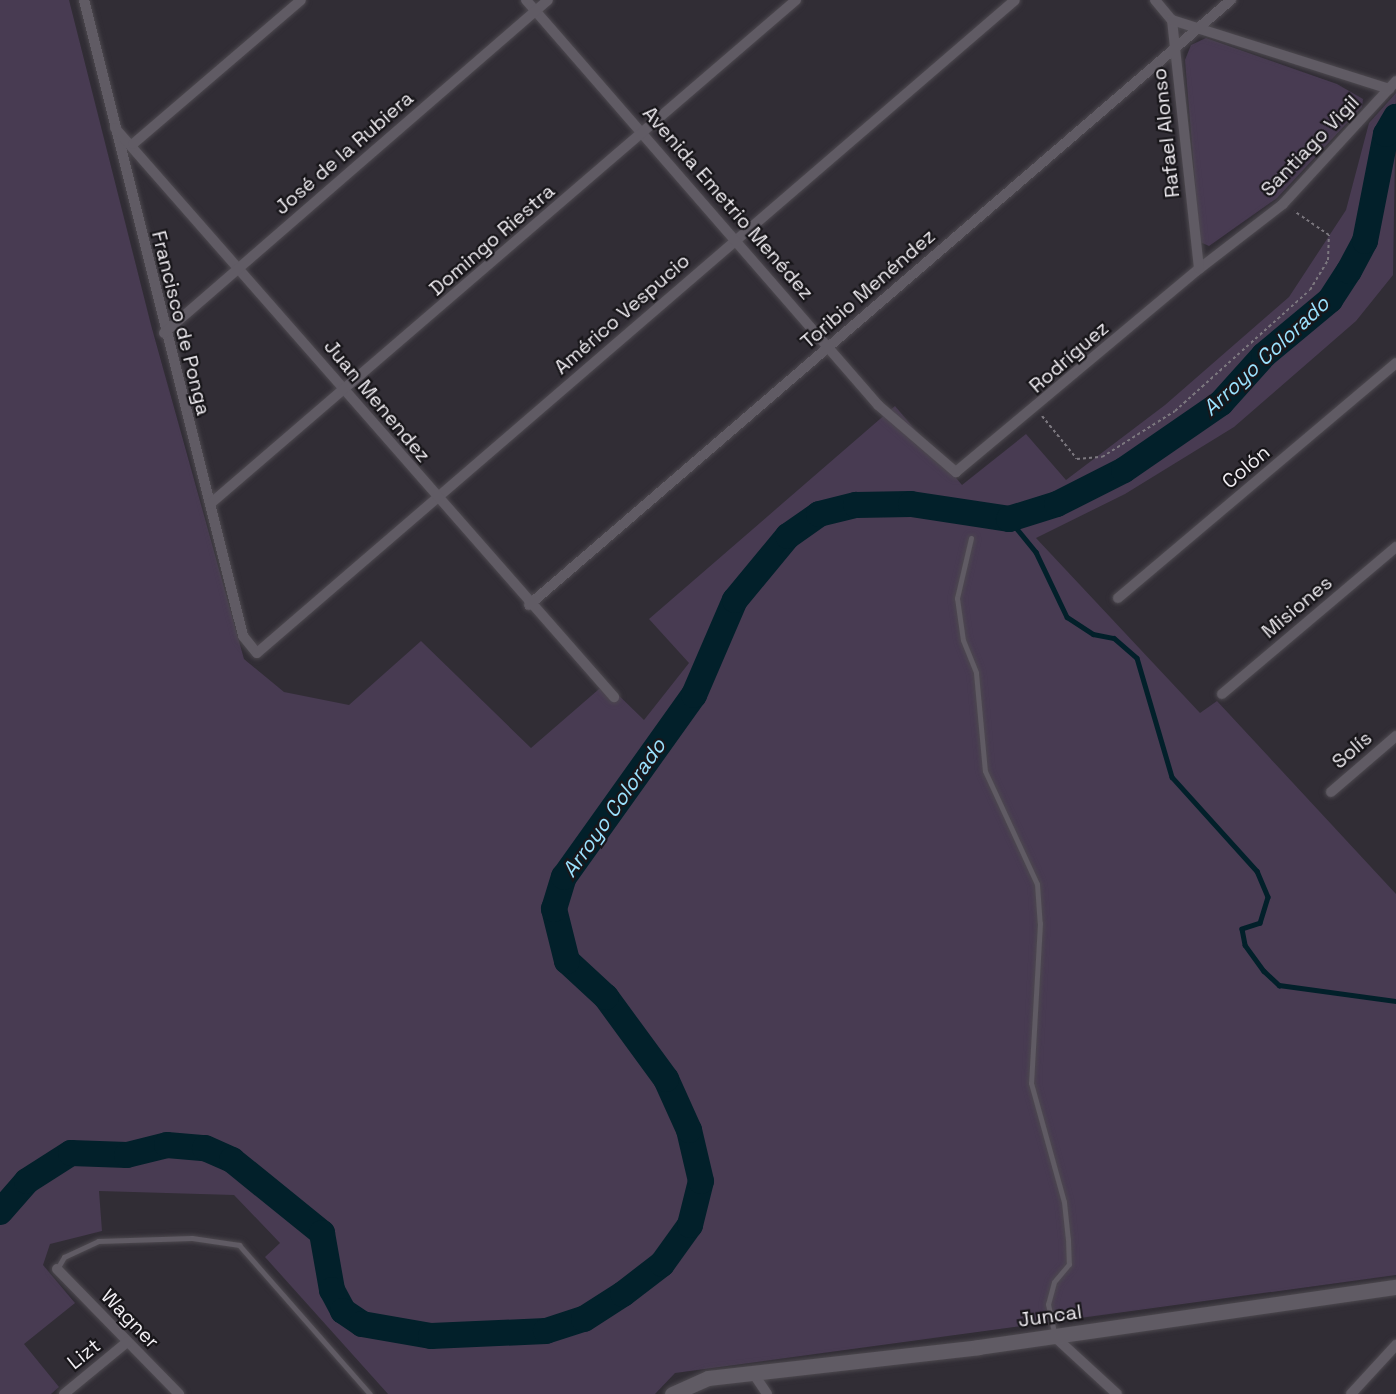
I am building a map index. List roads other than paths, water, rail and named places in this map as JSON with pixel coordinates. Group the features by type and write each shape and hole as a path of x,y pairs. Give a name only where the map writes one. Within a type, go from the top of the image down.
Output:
{"street":[{"name":"Francisco de Ponga","path":"84,0 164,333 243,636 253,652"},
{"path":"133,144 301,0"},
{"name":"Avenida Emetrio Menédez","path":"526,0 878,405 953,471 960,471"},
{"name":"José de la Rubiera","path":"164,333 242,268 548,0"},
{"name":"Domingo Riestra","path":"210,504 345,391 796,0"},
{"name":"Américo Vespucio","path":"253,652 264,650 436,498 1015,0"},
{"path":"1155,0 1172,20"},
{"name":"Toribio Menéndez","path":"529,606 1231,0"},
{"name":"Santiago Vigil","path":"1172,20 1392,85 1283,204 1198,269"},
{"name":"Rafael Alonso","path":"1172,20 1198,269"},
{"name":"Juan Menendez","path":"115,128 133,144 242,268 529,606 614,697"},
{"name":"Rodríguez","path":"960,471 1036,410 1198,269"},
{"name":"Colón","path":"1118,598 1396,363"},
{"name":"Misiones","path":"1222,694 1396,547"},
{"name":"Solís","path":"1331,792 1396,736"},
{"name":"Wagner","path":"57,1269 179,1394"},
{"name":"Juncal","path":"672,1394 708,1378 1055,1337 1396,1287"},
{"path":"1055,1337 1117,1394"},
{"name":"Lizt","path":"64,1394 126,1342"},
{"path":"1351,1394 1396,1345"},
{"path":"753,1373 767,1394"}],"lane":[{"path":"971,538 957,598 963,640 976,673 985,771 1037,884 1040,923 1031,1083 1064,1202 1069,1264 1054,1282 1048,1304 1055,1337"},
{"path":"57,1269 64,1257 98,1240 192,1238 239,1245 370,1394"}],"waterway":[{"name":"Arroyo Colorado","path":"0,1212 27,1181 71,1153 127,1155 167,1145 205,1148 232,1160 322,1233 332,1290 343,1311 362,1324 431,1336 546,1331 584,1319 623,1294 662,1264 690,1225 701,1181 689,1130 666,1079 606,997 567,961 554,909 564,877 694,695 735,600 788,536 819,514 856,505 911,504 1009,519 1057,504 1124,470 1221,403 1264,355 1330,300 1349,271 1365,241 1386,134 1396,117"},
{"path":"1009,519 1036,552 1067,617 1093,634 1114,638 1137,658 1172,777 1257,871 1268,897 1260,923 1242,929 1245,945 1264,971 1279,985 1396,1001"}]}
